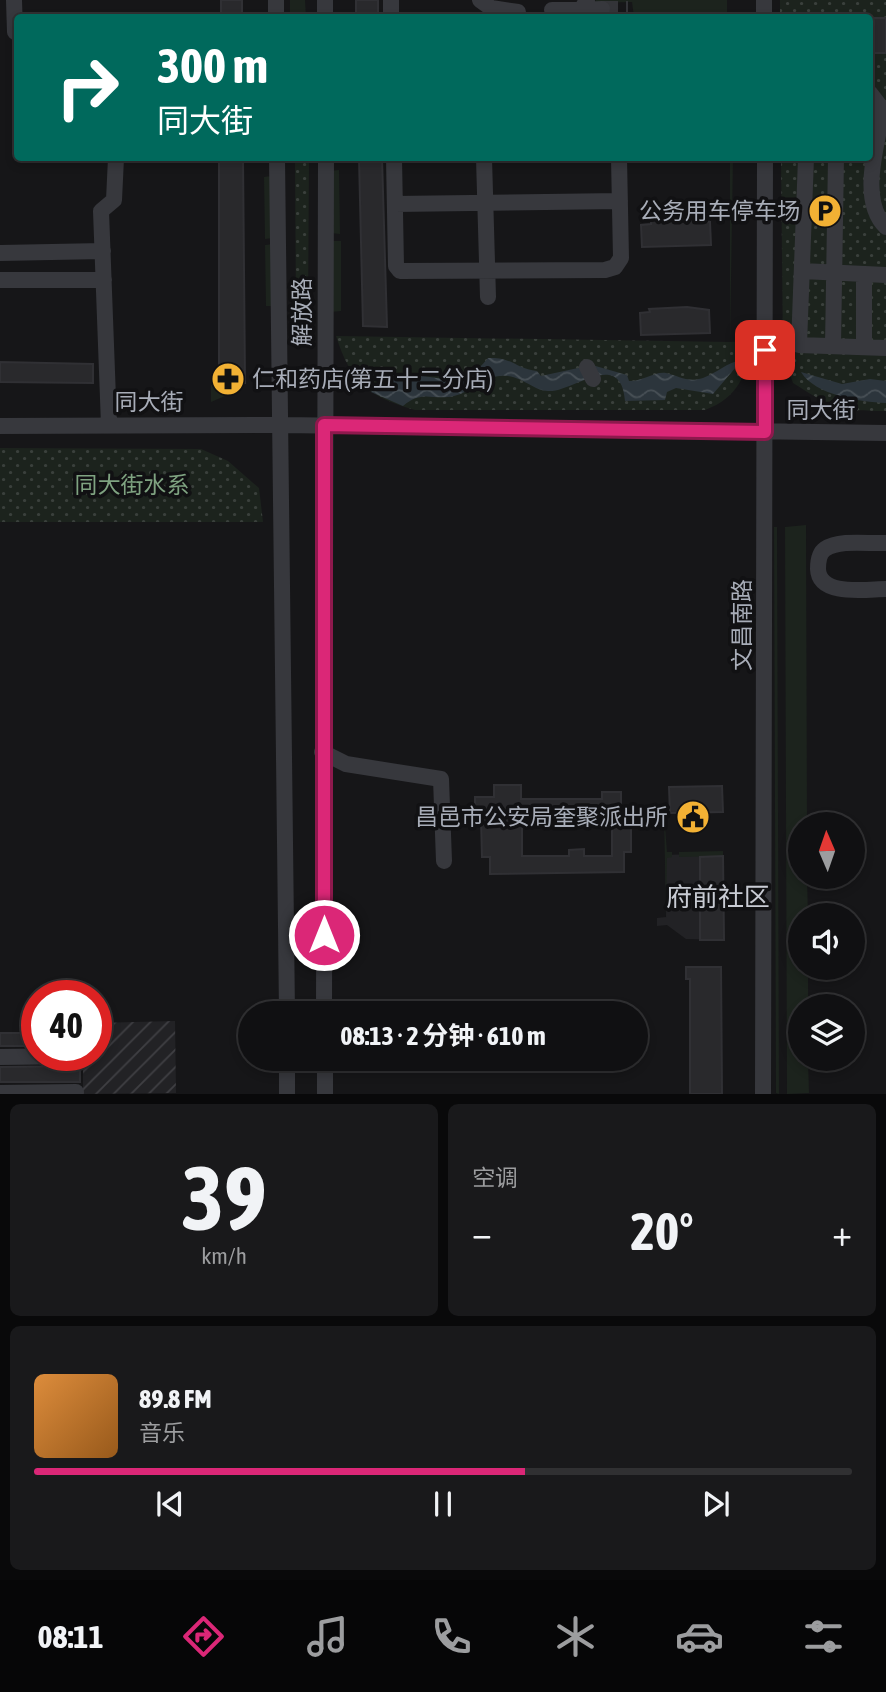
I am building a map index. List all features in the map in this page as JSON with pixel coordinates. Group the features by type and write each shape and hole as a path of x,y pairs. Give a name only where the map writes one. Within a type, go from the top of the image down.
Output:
{"street":[{"path":"480,0 491,8 521,10"},
{"path":"549,9 584,5 602,9"},
{"path":"873,97 883,110 873,150"},
{"path":"109,425 101,211 114,200 116,161"},
{"name":"解放路","path":"277,161 287,1001"},
{"name":"解放路","path":"324,1001 322,752 326,161"},
{"path":"394,161 396,266 400,271 606,270 614,267 621,258 619,161"},
{"path":"484,161 488,297"},
{"name":"文昌南路","path":"763,1094 765,161"},
{"path":"806,161 799,345 886,348"},
{"path":"833,346 832,273 836,161"},
{"path":"870,161 872,191 881,223 886,227"},
{"path":"395,204 620,201"},
{"path":"0,253 103,251"},
{"path":"802,271 886,275"},
{"path":"864,274 864,347"},
{"path":"0,280 104,280"},
{"name":"同大街","path":"0,426 324,425 886,433"},
{"path":"886,543 840,544 825,549 818,559 818,574 826,584 841,589 886,589"},
{"path":"322,752 346,764 441,779 444,862"},
{"path":"0,1057 21,1057"},
{"path":"287,1071 287,1094"},
{"path":"325,1071 325,1094"},
{"path":"0,1093 76,1092"}],"shaded area":[{"path":"723,853 724,940 686,939 667,925 657,926 657,918 666,917 665,855"},
{"path":"175,1021 176,1093 83,1094 83,1071 112,1071 112,1023"}],"green space":[{"path":"290,0 305,0 306,14 290,14"},
{"path":"596,0 727,0 727,14 634,14 632,2 594,3"},
{"path":"780,0 886,0 886,411 846,409 818,398 793,383 783,352 781,161 873,161 873,14 780,14"},
{"path":"295,161 309,161 308,310 296,312"},
{"path":"730,161 733,161 730,342"},
{"path":"339,170 340,234 330,233 330,171"},
{"path":"271,176 273,238 265,239 264,177"},
{"path":"331,241 341,241 341,311 331,312"},
{"path":"274,244 273,306 266,306 265,245"},
{"path":"336,336 750,341 747,364 739,383 726,399 705,410 415,410 385,400 364,386 348,366"},
{"path":"245,383 239,390 211,402 211,385"},
{"name":"同大街水系","path":"0,448 201,449 228,461 259,488 263,522 0,522"},
{"path":"806,525 807,812 788,812 788,889 807,889 808,903 788,903 788,980 808,980 808,994 788,994 788,1071 808,1071 809,1093 787,1094 785,527"},
{"path":"774,527 777,527 779,1094 776,1093"},
{"path":"664,813 667,852 672,852 672,857 667,858 666,918"},
{"path":"723,851 723,856 679,857 679,852"}],"water":[{"path":"488,358 509,361 537,371 541,376 592,365 627,375 629,381 662,373 698,379 742,360 713,394 676,388 667,392 665,400 625,401 622,385 615,377 605,375 548,391 514,377 493,377 454,396 416,398 403,406 371,392 394,373 456,378 478,369"},
{"path":"801,372 842,384 870,379 886,381 886,403 851,399 827,392"}],"building":[{"path":"221,0 242,0 242,14 221,14"},
{"path":"356,0 378,0 378,14 356,14"},
{"path":"873,18 886,18 886,53 873,53"},
{"path":"219,161 243,161 245,383 219,385"},
{"path":"359,161 382,161 387,327 363,326"},
{"path":"688,219 710,222 711,245 642,247 641,225 651,224 651,221"},
{"path":"687,307 709,310 710,333 641,335 640,313 650,312 649,309"},
{"path":"0,362 93,364 93,383 0,382"},
{"path":"494,785 521,785 521,799 602,799 602,792 621,792 621,808 631,808 631,852 624,852 624,872 490,874 490,857 482,857 481,819 475,819 475,797 494,797","holes":["522,816 612,816 612,856 584,856 584,849 569,850 569,856 522,856"]},
{"path":"722,786 723,812 670,813 669,787"},
{"path":"723,856 724,940 700,940 700,857"},
{"path":"686,967 721,967 722,1094 690,1094 690,979 686,979"},
{"path":"0,1033 21,1033 21,1046 0,1046"},
{"path":"0,1067 21,1067 21,1071 80,1071 80,1082 0,1082"}],"tunnel":[{"path":"602,9 628,9"}],"place":[{"name":"公务用车停车场","path":"825,211"},
{"name":"仁和药店(第五十二分店)","path":"228,379"},
{"name":"昌邑市公安局奎聚派出所","path":"693,817"}],"district":[{"name":"府前社区","path":"718,897"}],"route":[{"path":"324,935 324,425 765,432 765,350"}]}
